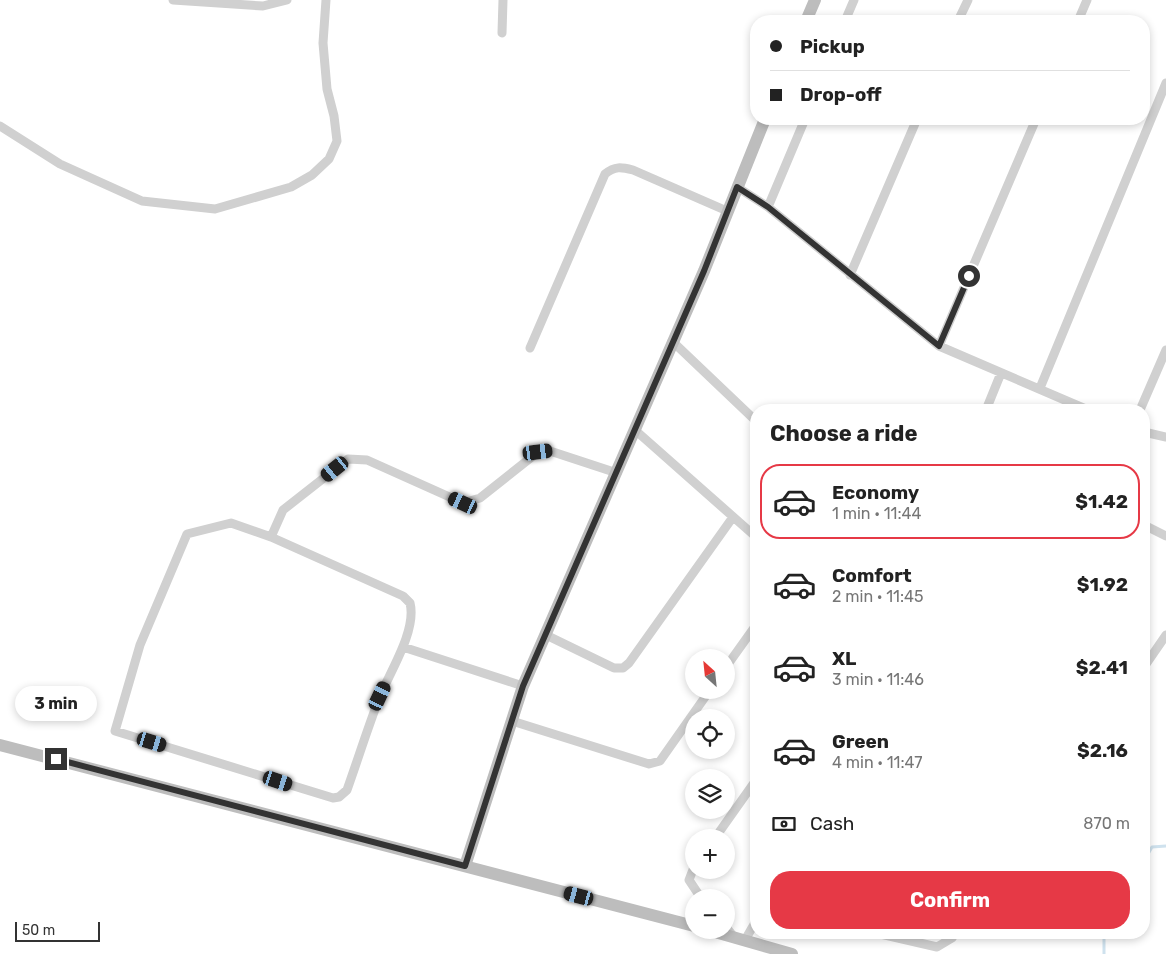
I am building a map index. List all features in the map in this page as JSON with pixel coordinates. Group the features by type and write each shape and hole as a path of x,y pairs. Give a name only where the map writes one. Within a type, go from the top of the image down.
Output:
{"street":[{"path":"173,0 263,6 287,0"},
{"path":"0,126 60,164 142,201 215,209 292,188 312,175 329,159 337,141 334,116 327,89 323,42 326,0"},
{"path":"502,32 503,0"},
{"path":"809,15 815,0"},
{"path":"848,15 854,0"},
{"path":"961,15 968,0"},
{"path":"1081,15 1087,0"},
{"path":"1150,122 1166,83"},
{"path":"465,866 523,686 704,271 763,125"},
{"path":"768,207 802,125"},
{"path":"850,275 914,125"},
{"path":"939,346 1033,125"},
{"path":"1040,388 1149,125"},
{"path":"530,348 605,174 612,168 622,167 633,170 727,211"},
{"path":"737,187 768,207 939,346 1075,404"},
{"path":"672,341 750,415"},
{"path":"1143,404 1166,350"},
{"path":"988,404 1001,373"},
{"path":"635,430 750,532"},
{"path":"1150,434 1166,438"},
{"path":"271,538 283,510 348,459 367,460 463,503 480,498 538,452 550,451 617,473"},
{"path":"546,634 614,668 622,668 629,663 733,518"},
{"path":"231,523 271,538 407,599 412,613 402,647 380,696 347,790 338,797 333,798 115,731 140,645 187,534 231,523"},
{"path":"1150,528 1166,536"},
{"path":"735,655 750,634"},
{"path":"1150,658 1166,635"},
{"path":"402,647 523,686"},
{"path":"512,721 654,764 660,761 704,699"},
{"path":"0,745 685,924"},
{"path":"721,829 750,788"},
{"path":"735,934 750,925"},
{"path":"735,934 792,954"},
{"path":"904,939 937,946 950,939"}],"waterway":[{"path":"1150,850 1152,847 1166,846"},
{"path":"1104,939 1104,954"}],"route":[{"path":"56,759 465,866 523,686 704,271 737,187 768,207 939,346 969,276"}]}
